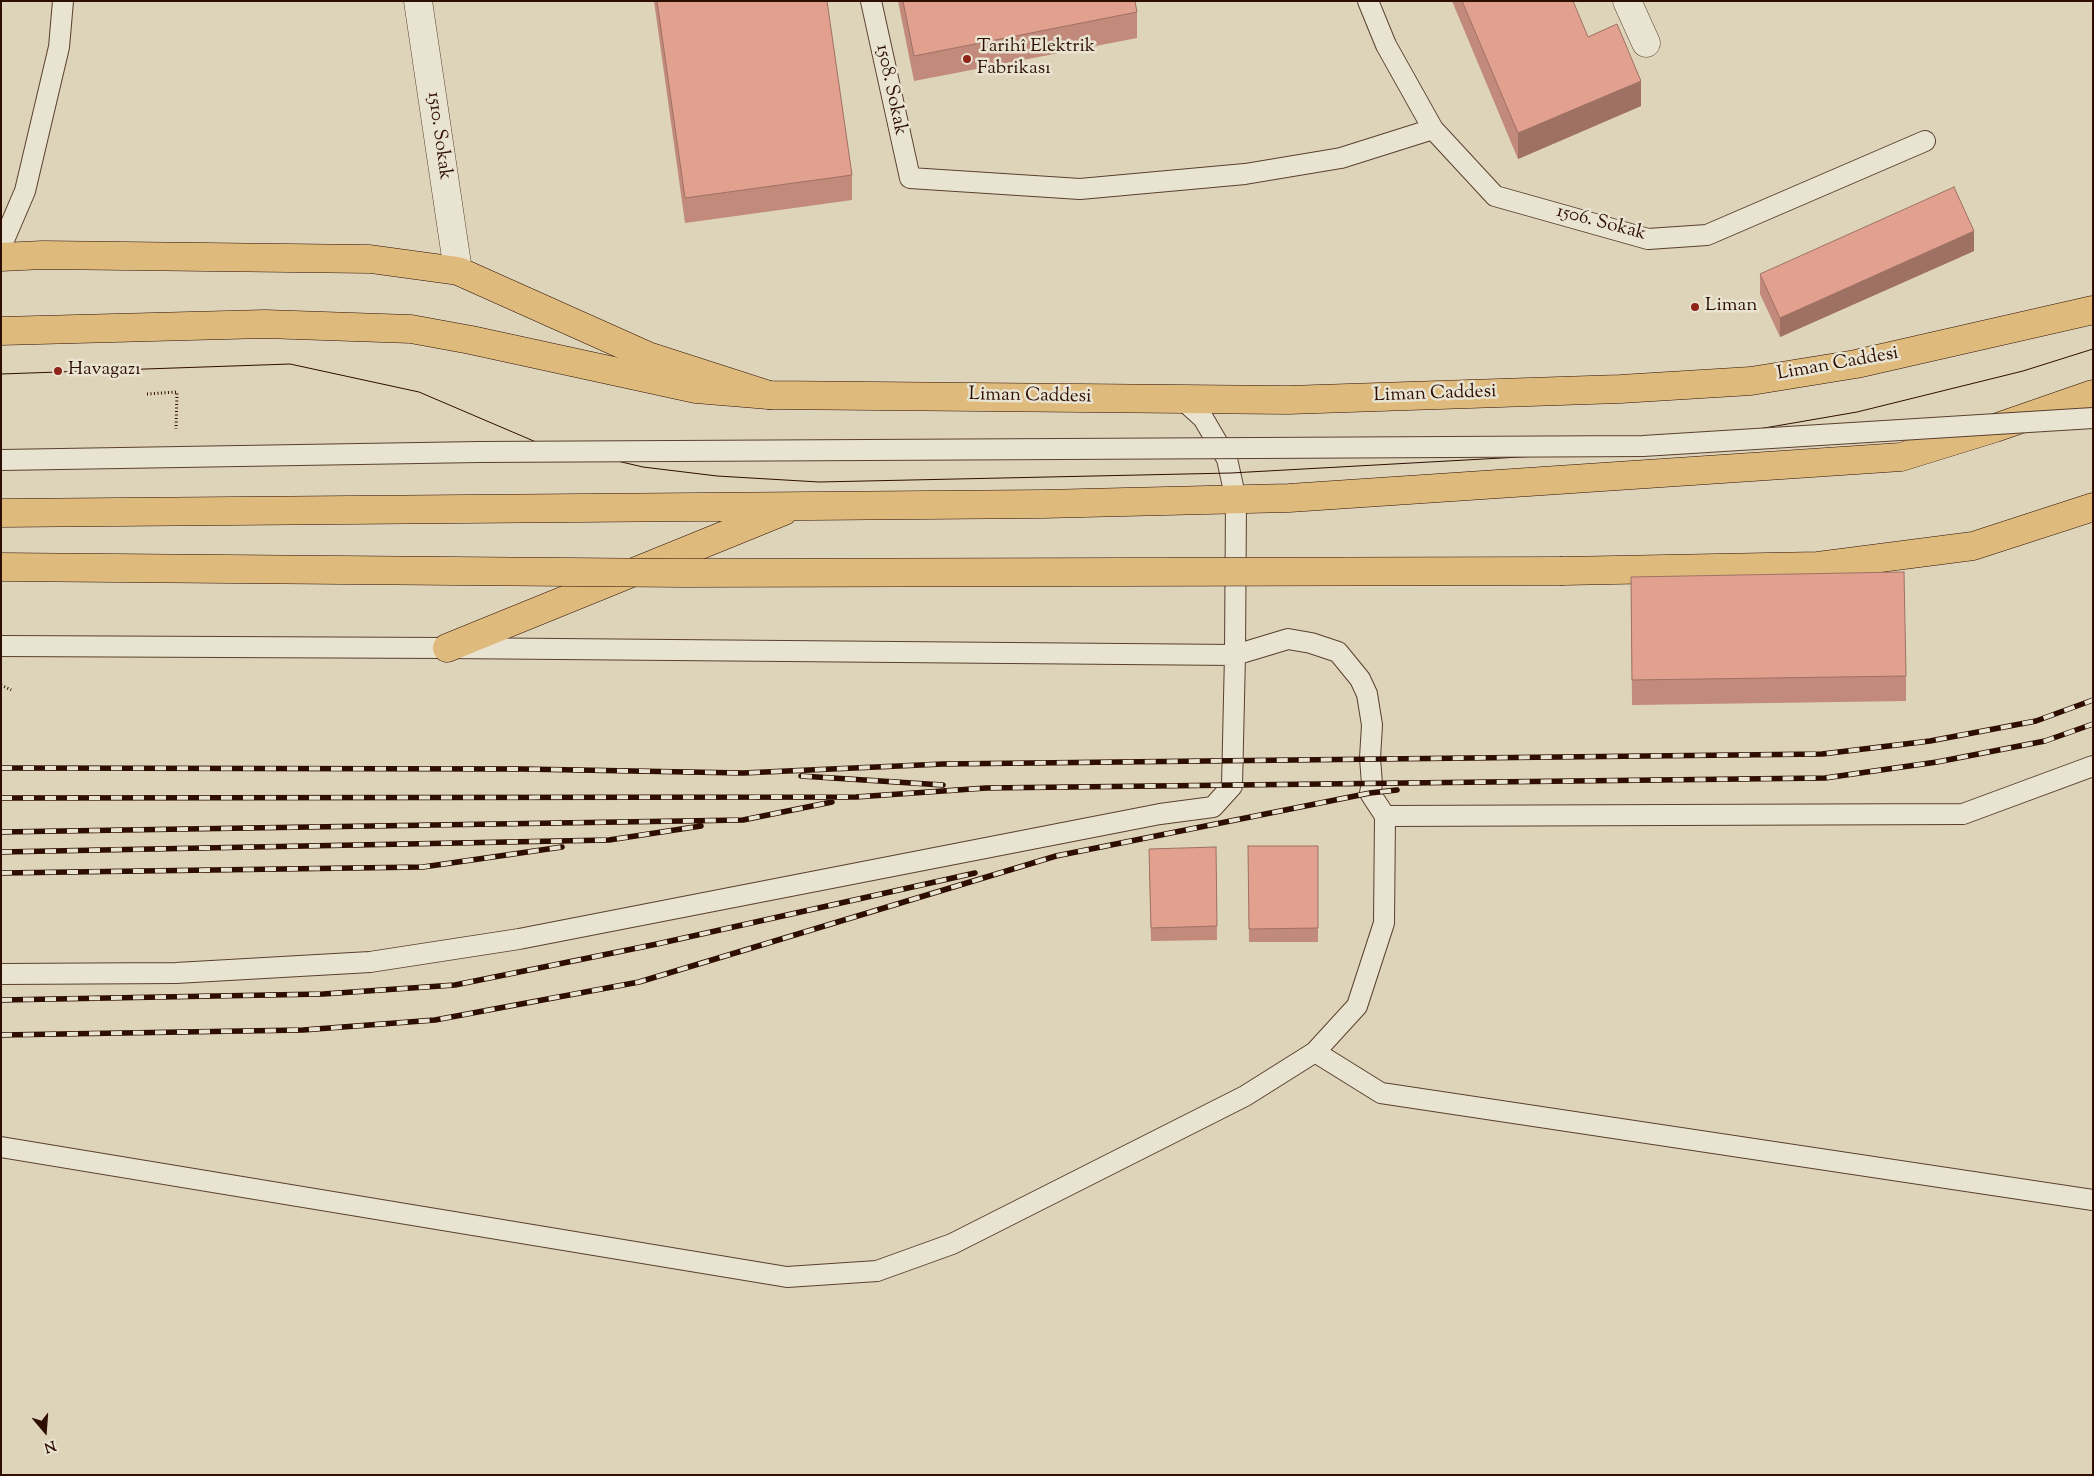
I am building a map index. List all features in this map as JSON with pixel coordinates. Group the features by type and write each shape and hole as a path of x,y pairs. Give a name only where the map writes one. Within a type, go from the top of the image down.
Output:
{"main road":[{"path":"1,257 43,255 370,259 458,271 648,356 769,395"},
{"name":"Liman Caddesi","path":"769,395 1288,400 1620,389 1751,381 1856,364 2093,310"},
{"path":"1,331 265,324 411,329 471,340 696,389 769,395"},
{"path":"1,513 1236,500 1611,478 1901,457 1995,428 2093,394"},
{"path":"447,648 797,506"},
{"path":"1,567 672,573 1564,571 1818,566 1973,546 2093,507"}],"street":[{"name":"1510. Sokak","path":"418,1 458,271"},
{"path":"1627,1 1646,43"}],"lane":[{"path":"1,248 25,191 59,48 63,1"},
{"name":"1508. Sokak","path":"871,1 910,178 1080,189 1245,174 1341,158 1433,129"},
{"name":"1506. Sokak","path":"1368,1 1386,45 1433,129 1495,196 1648,239 1707,235 1925,142"},
{"path":"1,974 176,973 370,962 519,939 1160,814 1213,808 1232,786 1236,655 1236,500 1228,459 1203,418 1182,399"},
{"path":"1,460 479,452 1643,446 2093,418"},
{"path":"1,646 1236,655 1288,639 1311,643 1338,652 1360,678 1366,694 1372,725 1370,758 1372,784 1370,793 1385,816 1384,923 1357,1006 1315,1052 1245,1096 952,1244 877,1271 787,1277 1,1147"},
{"path":"1385,816 1963,814 2093,766"},
{"path":"1315,1052 1381,1092 2093,1200"}],"path":[{"path":"1,685 11,690"}],"building":[{"path":"657,1 827,1 852,175 685,198"},
{"path":"903,1 1135,1 1137,12 914,56"},
{"path":"1462,1 1573,1 1588,37 1617,24 1641,81 1518,133"},
{"path":"1954,187 1974,231 1780,318 1760,274"},
{"path":"1904,572 1906,676 1632,680 1631,577"},
{"path":"1248,846 1318,846 1318,928 1249,929"},
{"path":"1216,847 1217,926 1151,928 1149,849"}],"tram line":[{"path":"1,374 290,364 419,392 536,442 643,467 717,476 819,482 1231,473 1574,454 1718,436 1857,412 2023,371 2093,349"}],"railway":[{"path":"1,768 522,769 743,773 943,764 1822,754 1930,741 2036,721 2093,700"},
{"path":"1,798 856,797 986,788 1825,778 1937,762 2045,741 2093,724"},
{"path":"801,776 943,785"},
{"path":"1,1035 303,1030 435,1020 639,982 1056,856 1370,793 1397,790"},
{"path":"1,832 743,820 832,802"},
{"path":"1,852 609,840 701,826"},
{"path":"1,873 423,867 562,847"},
{"path":"1,1000 323,994 455,985 657,944 975,873"}],"place":[{"name":"Tarihî Elektrik Fabrikası","path":"967,59"},
{"name":"Liman","path":"1695,307"},
{"name":"Havagazı","path":"58,371"}]}
